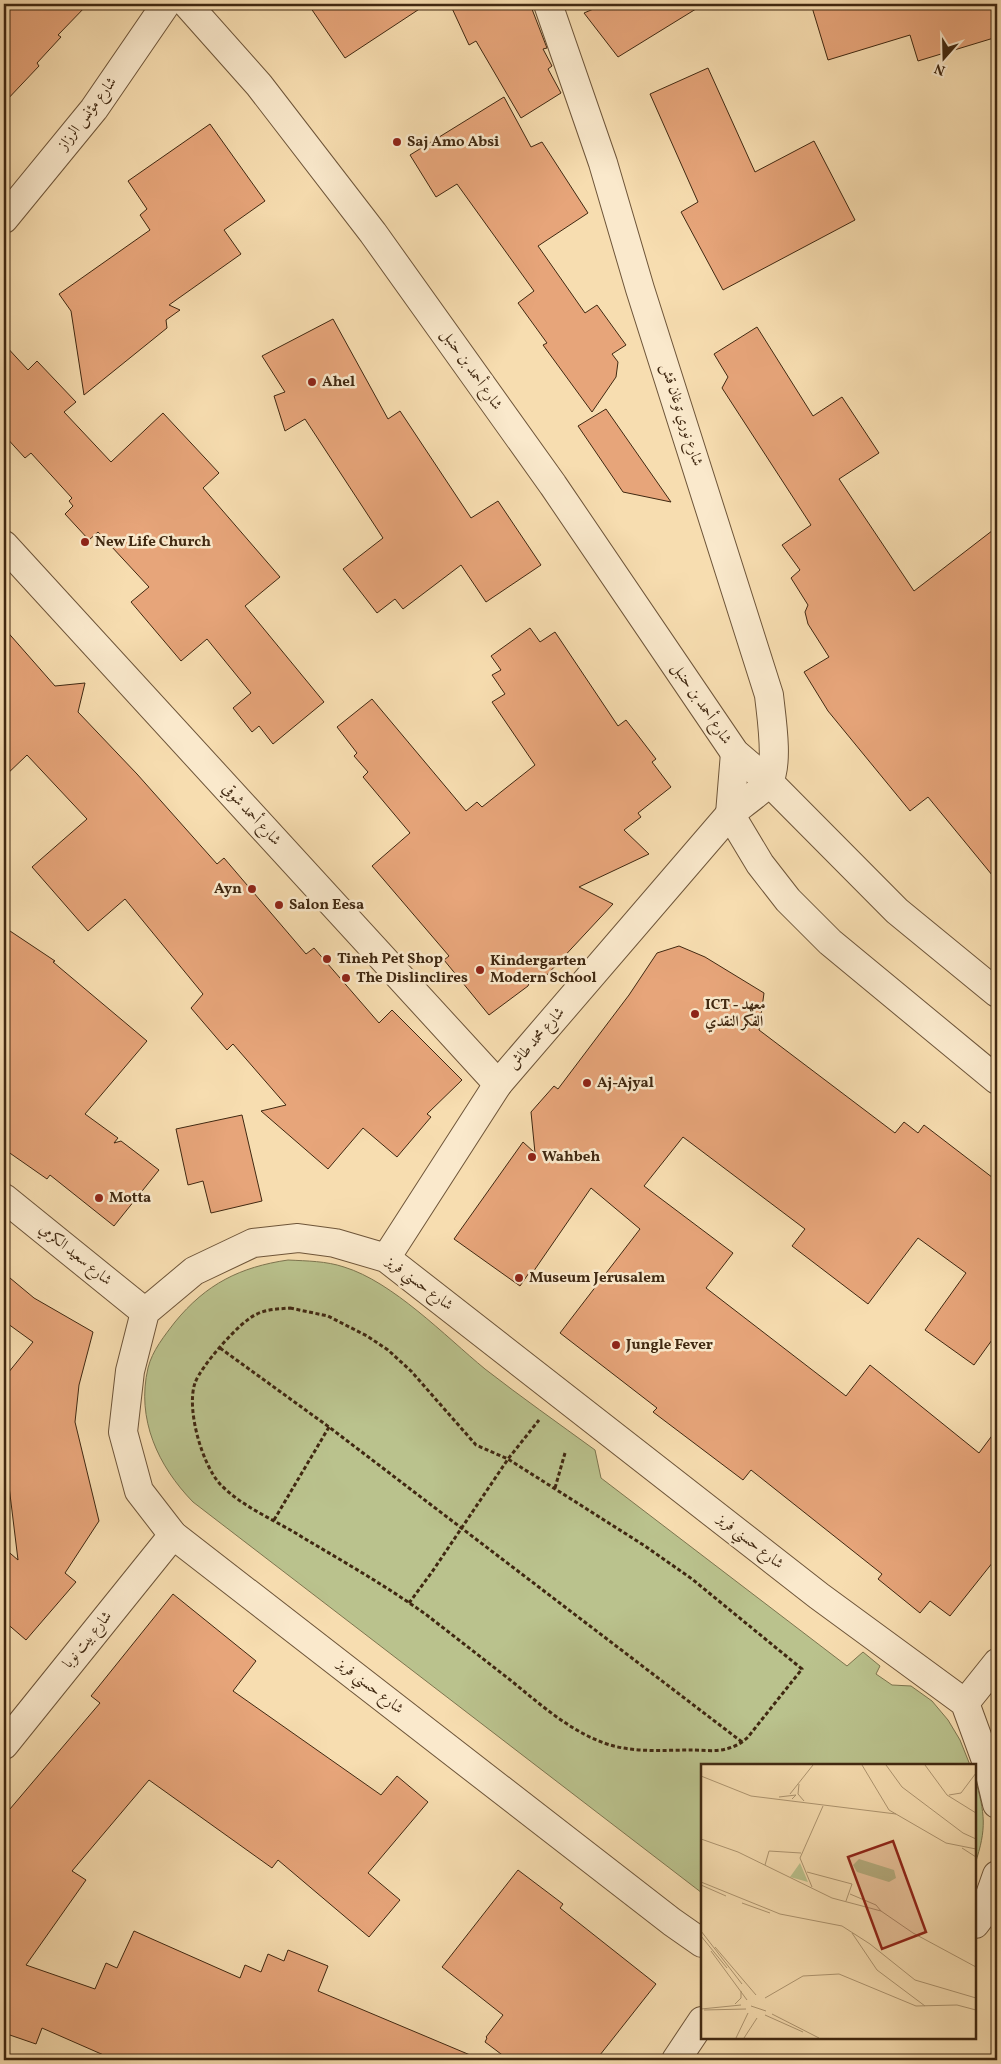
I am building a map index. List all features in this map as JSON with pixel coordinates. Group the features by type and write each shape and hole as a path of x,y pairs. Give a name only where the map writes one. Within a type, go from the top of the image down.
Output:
{"street":[{"name":"شارع مؤنس الرزاز","path":"4,219 94,109 166,4"},
{"name":"شارع أحمد بن حنبل","path":"186,4 259,85 373,233 553,485 735,752 769,782 897,911 997,993"},
{"name":"شارع نوري توغان قش","path":"548,4 603,163 640,289 769,694 774,747 769,782"},
{"name":"شارع أحمد شوقي","path":"4,546 498,1084"},
{"name":"شارع أحمد بن حنبل","path":"730,814 735,752"},
{"path":"769,782 730,814 760,864 776,885 788,900 830,942 996,1077"},
{"name":"شارع محمد طاش","path":"386,1258 498,1084 730,814"},
{"name":"شارع سعيد الكرمي","path":"4,1198 146,1312"},
{"name":"شارع حسني فريز","path":"701,1942 672,1922 172,1535 139,1491 123,1432 130,1371 146,1312 194,1271 253,1243 298,1238 335,1243 386,1258 818,1596 965,1703"},
{"name":"شارع بيت نوبا","path":"4,1745 172,1535"},
{"path":"997,1663 965,1703 988,1766 997,1804"},
{"path":"985,1919 997,1875"},
{"path":"676,2060 701,2022"}],"path":[{"path":"290,1308 328,1316 368,1336 388,1350 411,1371 476,1445 508,1459 609,1522 692,1579 802,1670 743,1742 724,1750 630,1749 608,1744 552,1715 508,1678 409,1603 274,1520 244,1504 219,1483 202,1451 193,1406 195,1382 236,1330 256,1314 290,1308"},
{"path":"220,1348 329,1427 743,1742"},
{"path":"409,1603 508,1459 560,1393"},
{"path":"274,1520 329,1427"},
{"path":"555,1488 565,1453"}],"green space":[{"path":"288,1260 323,1262 337,1265 362,1274 400,1297 485,1369 595,1450 601,1478 847,1666 863,1652 880,1666 876,1674 892,1685 911,1686 932,1701 948,1720 960,1740 970,1764 701,1764 701,1892 193,1502 170,1473 153,1441 145,1405 148,1368 156,1349 171,1327 199,1297 225,1279 254,1267"},
{"path":"976,1782 983,1812 983,1830 976,1861"}],"building":[{"path":"4,4 88,4 58,35 61,37 37,63 39,66 4,103"},
{"path":"308,4 427,4 345,58"},
{"path":"450,4 530,4 547,48 543,49 552,66 548,69 561,93 521,118 476,41 469,45"},
{"path":"605,4 704,4 618,57 584,13"},
{"path":"811,4 997,4 997,37 918,61 910,35 828,60"},
{"path":"708,68 755,172 814,141 855,220 723,290 681,212 698,202 650,94"},
{"path":"504,97 531,147 542,142 588,213 538,246 585,313 597,305 626,345 612,354 618,362 616,377 592,412 543,345 547,343 518,303 534,291 457,184 436,197 410,155"},
{"path":"210,124 265,201 224,230 241,254 169,305 180,310 166,320 167,328 84,395 71,311 59,294 150,230 140,215 147,209 128,181"},
{"path":"333,319 388,419 400,411 471,518 498,501 541,565 486,602 461,565 403,609 395,599 377,613 343,569 383,538 305,419 285,431 274,396 285,392 262,356"},
{"path":"757,327 813,416 842,397 879,453 839,479 914,591 997,527 997,881 928,797 910,811 828,711 804,672 829,657 808,624 805,612 808,605 791,578 800,570 782,545 811,525 722,388 728,377 714,354"},
{"path":"4,344 28,370 37,361 76,402 64,412 111,462 163,413 219,473 203,488 280,577 245,606 324,702 273,744 259,726 252,732 233,708 251,693 207,639 181,661 131,602 149,587 98,532 89,540 65,514 73,506 69,501 72,498 31,453 25,458 4,435"},
{"path":"606,409 671,502 623,492 578,426"},
{"path":"4,628 55,686 85,683 78,712 137,774 217,864 224,858 306,954 314,948 379,1023 392,1010 462,1080 427,1114 431,1117 397,1157 363,1128 328,1169 261,1111 286,1105 233,1044 227,1050 191,1008 203,994 125,899 88,931 32,867 87,819 27,755 4,777"},
{"path":"530,628 540,642 555,632 618,726 626,720 656,759 652,762 671,787 638,813 641,817 624,830 649,854 579,887 613,904 544,978 532,976 528,986 489,1015 444,960 449,956 372,866 410,833 363,777 368,772 354,756 357,753 337,727 372,699 466,811 477,802 482,807 535,765 492,702 505,694 492,675 501,670 491,656"},
{"path":"4,927 55,961 53,962 147,1041 85,1114 118,1138 114,1143 121,1141 159,1170 114,1226 50,1175 47,1179 4,1149"},
{"path":"679,946 705,957 764,993 759,1030 895,1133 904,1122 918,1133 924,1125 997,1181 997,1333 974,1365 925,1330 966,1273 918,1238 868,1304 792,1246 805,1229 683,1137 644,1186 733,1253 706,1288 846,1396 870,1365 979,1453 997,1429 997,1557 950,1616 930,1601 920,1613 878,1579 882,1574 751,1470 743,1480 653,1412 657,1408 560,1333 640,1229 591,1188 531,1275 529,1273 520,1286 454,1239 523,1142 535,1153 531,1112 554,1086 558,1089 629,995 657,953"},
{"path":"242,1115 262,1201 211,1213 203,1181 188,1185 176,1129"},
{"path":"4,1273 34,1298 93,1332 79,1385 75,1422 99,1521 65,1573 76,1582 26,1640 4,1621 4,1548 18,1560 4,1445 4,1378 33,1342 4,1321"},
{"path":"173,1594 256,1661 233,1691 381,1795 397,1776 428,1802 368,1873 400,1900 369,1937 278,1860 272,1868 149,1780 72,1871 86,1880 26,1965 95,1989 106,1963 117,1968 134,1931 240,1978 245,1965 261,1972 268,1954 284,1961 288,1950 328,1966 318,1991 482,2060 115,2060 42,2028 36,2044 4,2033 4,1816 100,1703 91,1696"},
{"path":"518,1870 563,1904 560,1908 656,1984 596,2060 509,2060 485,2042 486,2037 503,2015 442,1967"}],"place":[{"name":"Saj Amo Absi","path":"397,142"},
{"name":"Ahel","path":"312,382"},
{"name":"New Life Church","path":"85,542"},
{"name":"Ayn","path":"252,889"},
{"name":"Salon Eesa","path":"279,905"},
{"name":"Tineh Pet Shop","path":"327,959"},
{"name":"Kindergarten Modern School","path":"480,970"},
{"name":"The Dislinclires","path":"346,978"},
{"name":"ICT - معهد الفكر النقدي","path":"695,1014"},
{"name":"Aj-Ajyal","path":"587,1083"},
{"name":"Wahbeh","path":"532,1157"},
{"name":"Motta","path":"99,1198"},
{"name":"Museum Jerusalem","path":"519,1278"},
{"name":"Jungle Fever","path":"616,1345"}]}
